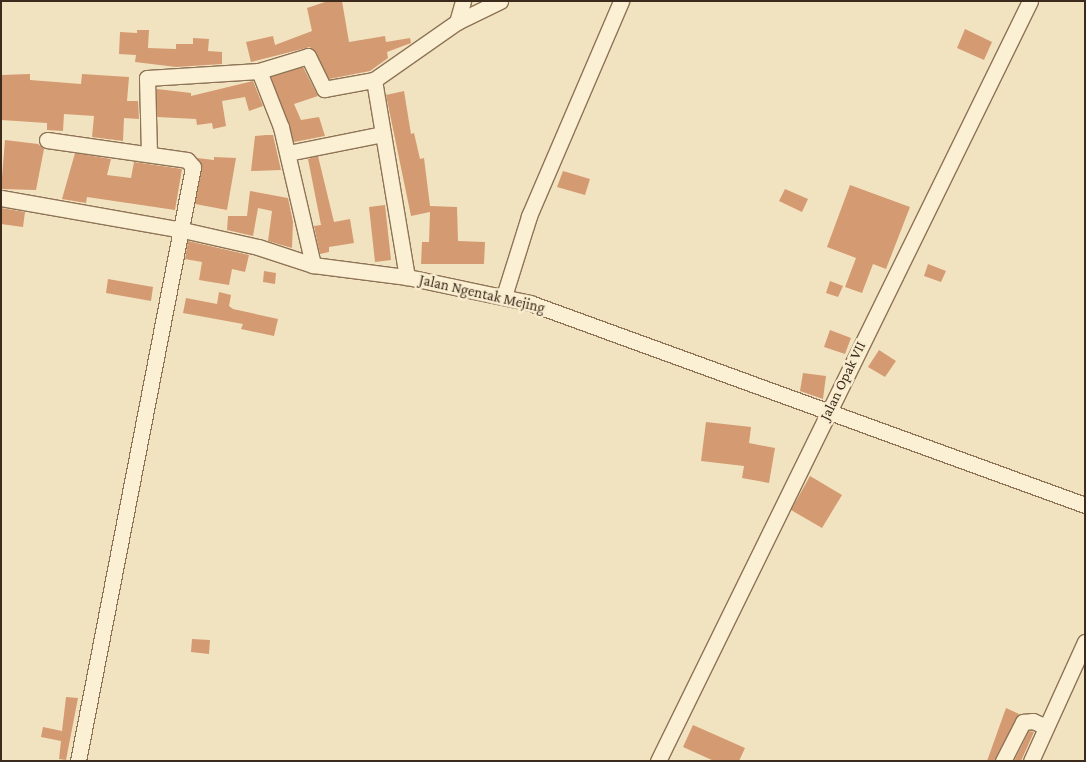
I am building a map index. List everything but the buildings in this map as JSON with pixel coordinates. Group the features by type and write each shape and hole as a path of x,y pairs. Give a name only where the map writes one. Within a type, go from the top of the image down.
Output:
{"street":[{"path":"457,22 464,1"},
{"path":"149,154 148,78 258,71 308,56 324,88 374,80 457,22 500,1"},
{"path":"504,296 529,216 621,1"},
{"name":"Jalan Opak VII","path":"658,761 1030,1"},
{"path":"258,71 288,153 313,265"},
{"path":"374,80 407,277"},
{"path":"288,153 382,134"},
{"path":"47,140 186,160 192,164 183,230 78,761"},
{"name":"Jalan Ngentak Mejing","path":"1,198 183,230 258,247 313,265 407,277 504,296 583,321 828,413 1085,504"},
{"path":"1031,761 1085,642"},
{"path":"1003,761 1023,722 1033,720 1046,728"}]}
